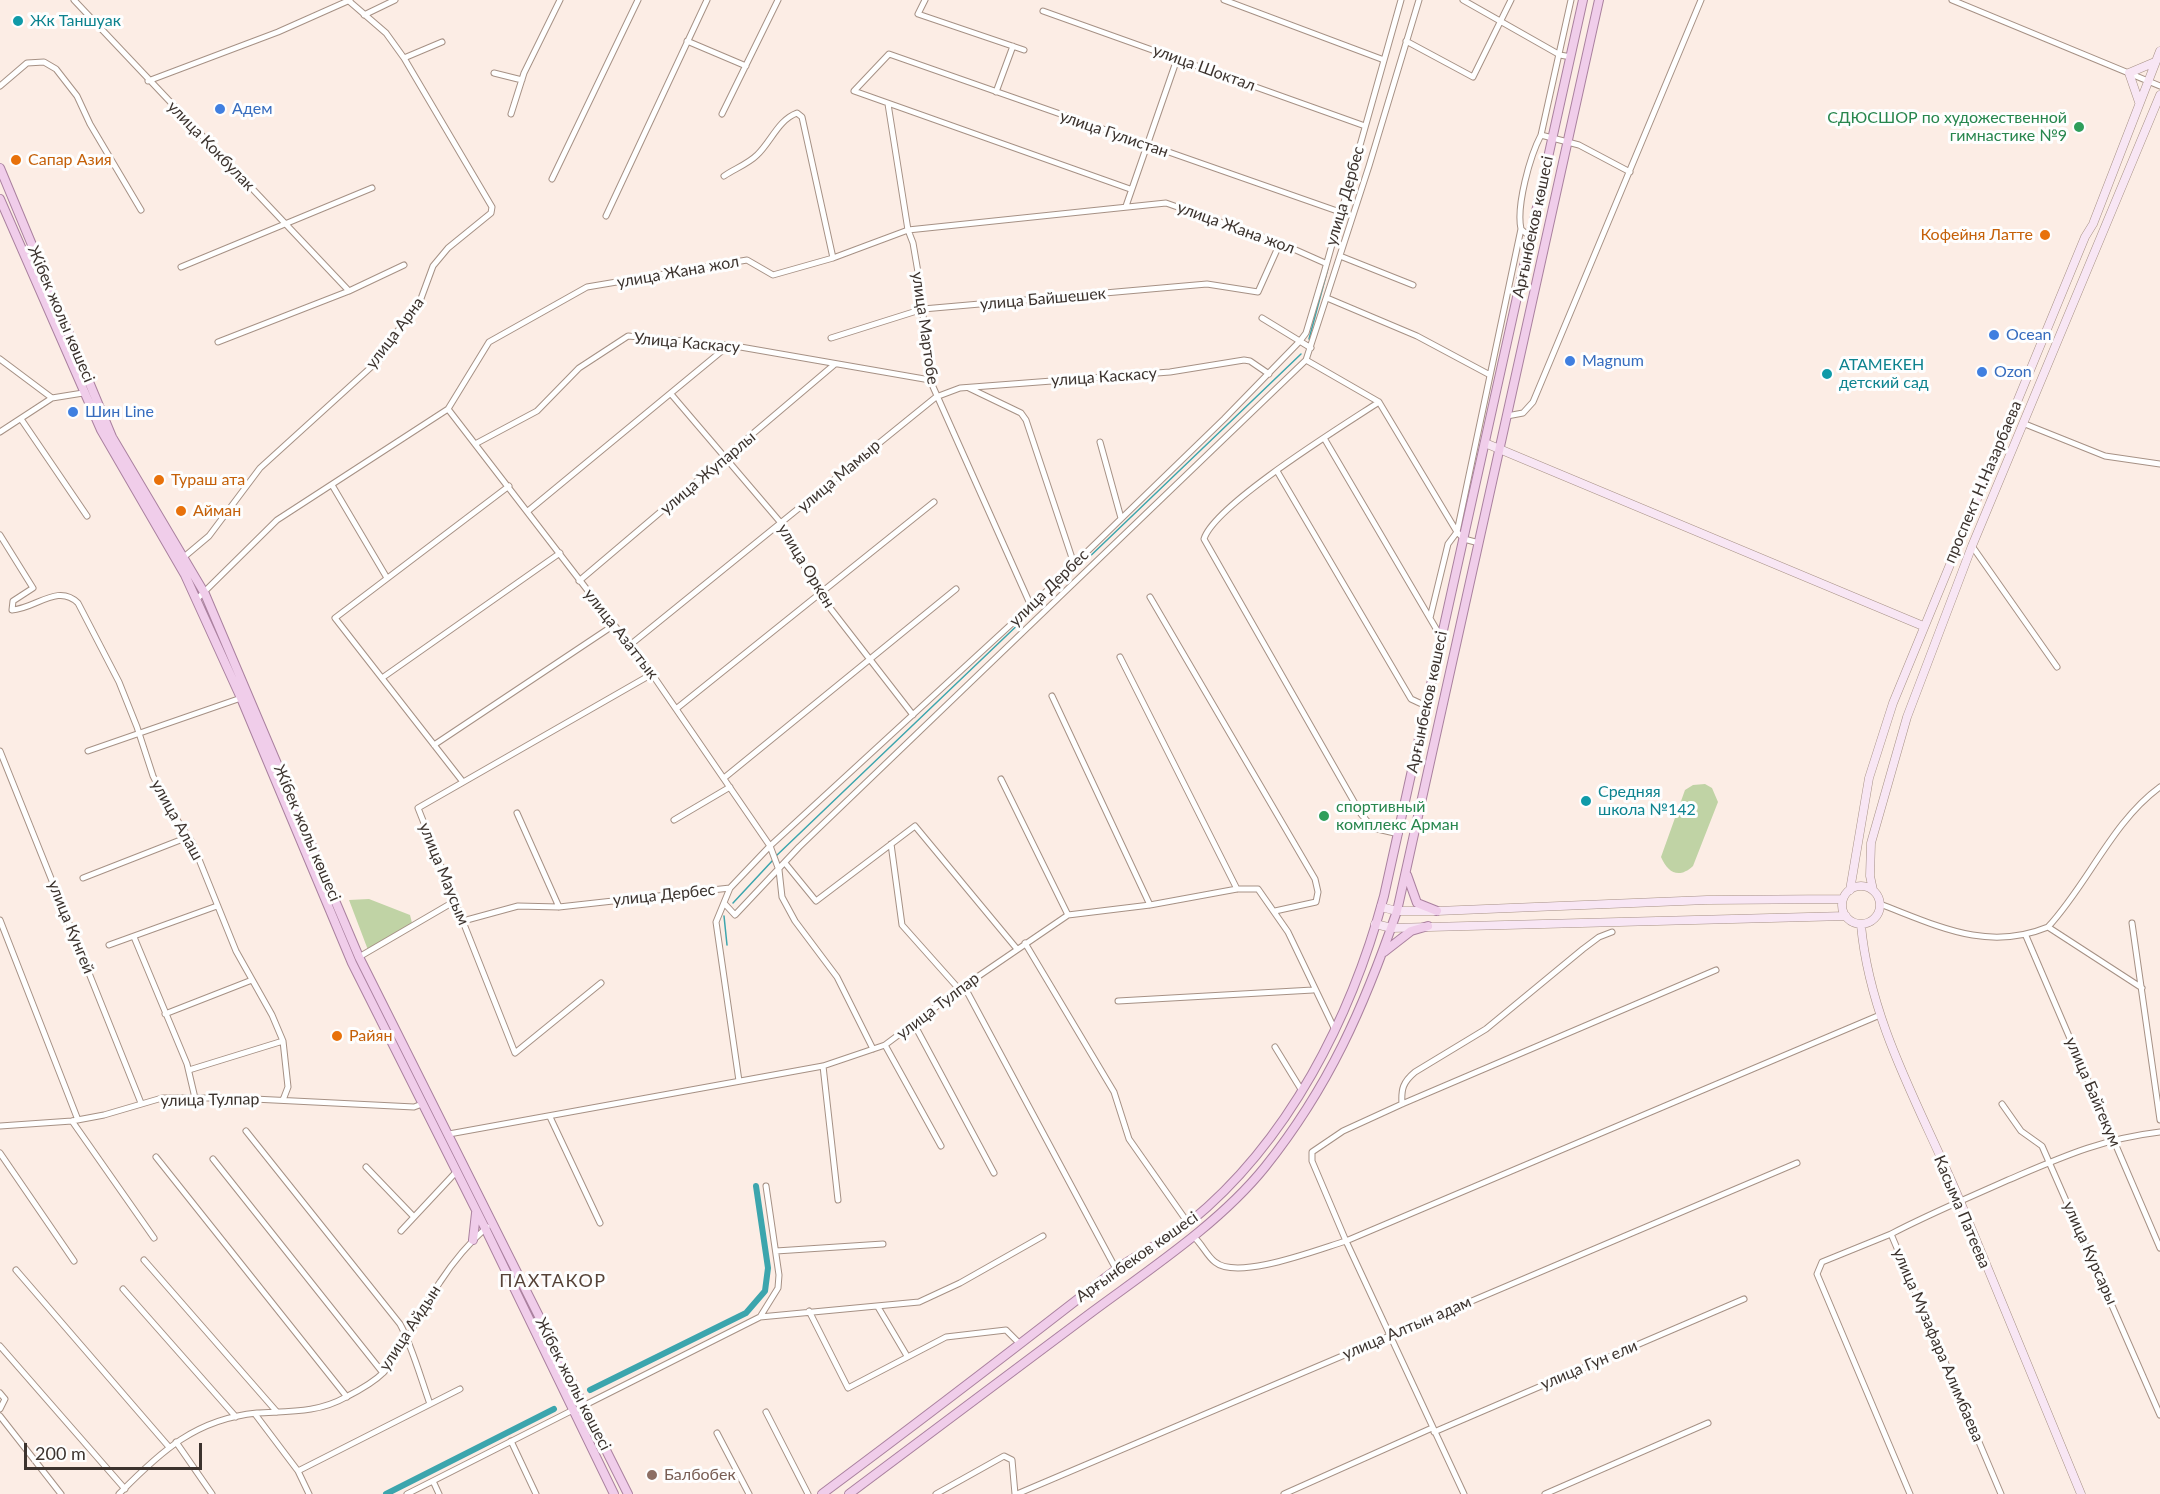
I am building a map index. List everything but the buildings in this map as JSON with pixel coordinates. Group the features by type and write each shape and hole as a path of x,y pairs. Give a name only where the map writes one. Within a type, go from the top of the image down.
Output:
{"main road":[{"name":"Арғынбеков көшесі","path":"822,1494 1116,1269 1188,1223 1218,1197 1278,1127 1302,1091 1335,1030 1361,970 1381,907 1399,834 1460,536 1485,443 1583,0"},
{"name":"Арғынбеков көшесі","path":"849,1494 1194,1237 1263,1169 1298,1124 1331,1072 1376,977 1407,873 1599,0"},
{"name":"проспект Н.Назарбаева","path":"1850,890 1869,778 1889,712 2093,224 2160,51"},
{"path":"2139,103 2129,73 2156,62"},
{"name":"проспект Н.Назарбаева","path":"1873,890 1870,876 1871,843 1887,779 1907,717 1972,546 2025,424 2160,96"},
{"name":"Жібек жолы көшесі","path":"0,168 112,437 205,594 359,957 449,1134 573,1410 614,1494"},
{"name":"Жібек жолы көшесі","path":"0,198 104,437 185,575 241,698 352,963 476,1209 489,1225 627,1494"},
{"path":"1485,443 1923,626"},
{"path":"1407,873 1417,903 1437,911"},
{"path":"1376,924 1392,928 1846,916 1861,925 1871,922 1878,915 1880,904 1873,890 1862,886 1850,890 1843,899 1846,916"},
{"path":"1381,907 1397,911 1437,911 1707,900 1843,899"},
{"name":"Касыма Патеева","path":"1861,925 1863,945 1880,1015 1911,1097 1960,1200 2081,1494"},
{"path":"1384,952 1411,931 1428,926"},
{"path":"473,1240 476,1209"},
{"path":"936,1409 945,1422"}],"street":[{"name":"улица Кокбулак","path":"74,0 148,81 349,291"},
{"path":"148,81 278,32 350,0"},
{"name":"улица Арна","path":"184,557 209,536 260,468 380,359 392,338 419,304 433,266 448,248 491,213 492,207 404,58 386,33 350,0"},
{"path":"364,15 394,0"},
{"path":"511,114 522,80 560,0"},
{"path":"552,179 638,0"},
{"path":"606,216 707,0"},
{"path":"722,114 778,0"},
{"path":"925,0 918,14 1024,50"},
{"path":"1224,0 1384,60"},
{"name":"улица Дербес","path":"463,921 518,906 559,907 730,888 770,846 1031,606 1269,374 1306,333 1401,0"},
{"name":"улица Дербес","path":"724,903 735,915 799,847 1011,640 1305,360 1327,298 1419,0"},
{"path":"1463,0 1560,55 1571,57"},
{"path":"1406,41 1473,77 1511,0"},
{"path":"1430,618 1448,544 1460,536 1490,375 1521,229 1520,211 1533,152 1540,135 1560,55 1571,0"},
{"path":"1507,416 1522,413 1533,402 1701,0"},
{"path":"1952,0 2160,86"},
{"name":"улица Шоктал","path":"1043,11 1365,126"},
{"path":"687,41 746,66"},
{"path":"404,58 442,42"},
{"path":"996,92 1013,46"},
{"name":"улица Гулистан","path":"888,104 854,91 889,54 1340,212"},
{"path":"1126,206 1177,59"},
{"path":"0,86 27,63 44,62 56,69 77,96 90,124 141,210"},
{"path":"494,73 522,80"},
{"path":"888,104 1131,189"},
{"name":"улица Мартобе","path":"888,104 908,230 914,243 930,380 1031,606"},
{"path":"724,176 757,156 777,129 791,115 797,113 802,117 833,258"},
{"path":"1540,135 1568,142 1630,172"},
{"path":"181,267 372,188"},
{"name":"улица Жана жол","path":"196,600 205,594 277,520 448,409 489,342 586,287 747,260 773,275 833,258 908,230 1166,203 1280,243 1325,264"},
{"path":"1521,229 1530,237"},
{"name":"улица Байшешек","path":"831,338 922,309 1207,284 1258,292 1280,243"},
{"path":"1340,256 1413,285"},
{"path":"218,342 349,291 404,265"},
{"path":"1327,298 1417,336 1490,375"},
{"path":"1262,318 1311,348"},
{"name":"Улица Каскасу","path":"477,443 537,411 579,368 628,336 729,345 930,380"},
{"path":"528,511 729,345"},
{"path":"0,359 52,398"},
{"name":"улица Каскасу","path":"936,397 968,387 1170,372 1244,360 1250,361 1269,374"},
{"path":"1305,360 1379,402 1460,536 1479,543"},
{"name":"улица Жупарлы","path":"579,581 835,364"},
{"path":"968,387 1021,413 1026,420 1074,564"},
{"path":"0,432 52,398 83,393"},
{"name":"улица Оркен","path":"670,394 782,524 820,595 913,715"},
{"name":"улица Мамыр","path":"630,645 936,397"},
{"path":"1379,402 1277,471 1221,513 1206,531 1206,545 1361,814 1373,828 1399,834"},
{"name":"улица Азаттык","path":"448,409 477,443 579,581 652,674 770,846 779,870 782,897 795,921 837,977 873,1049"},
{"path":"21,419 87,516"},
{"path":"2025,424 2105,456 2160,464"},
{"path":"1324,438 1441,637"},
{"path":"1101,442 1121,518"},
{"path":"1277,471 1411,699 1426,706"},
{"path":"332,485 387,578"},
{"path":"463,782 335,618 509,486"},
{"path":"676,709 934,502"},
{"name":"улица Алаш","path":"0,535 33,585 32,589 14,601 12,610 62,594 72,597 78,603 119,682 139,732 153,776 201,862 236,951 283,1041 288,1087 283,1100"},
{"path":"1972,546 2057,667"},
{"path":"382,678 560,553"},
{"path":"724,778 956,589"},
{"path":"1150,597 1315,879 1318,892 1316,902 1275,911"},
{"path":"434,745 614,625"},
{"path":"1120,657 1237,889"},
{"name":"улица Маусым","path":"601,983 515,1053 418,808 652,674"},
{"path":"1052,696 1150,905"},
{"path":"88,751 241,698"},
{"name":"улица Кунгей","path":"0,751 141,1103"},
{"path":"1001,779 1068,915"},
{"path":"674,820 730,787"},
{"path":"1880,904 1949,930 1985,938 2026,936 2048,927 2071,903 2121,828 2160,787"},
{"path":"517,813 559,907"},
{"path":"786,863 816,901 915,825 1017,949"},
{"path":"83,878 188,837"},
{"path":"891,844 902,925 962,988 1116,1269"},
{"path":"730,888 716,922 739,1081"},
{"name":"улица Тулпар","path":"449,1134 823,1066 885,1045 1025,943 1068,915 1150,905 1237,889 1258,888 1275,911 1288,932 1313,990 1335,1030"},
{"path":"359,957 455,901"},
{"path":"109,945 217,906"},
{"path":"0,920 75,1120 154,1238"},
{"path":"2132,923 2160,1120"},
{"path":"2048,927 2142,988"},
{"path":"1402,1104 1401,1091 1404,1081 1414,1072 1486,1029 1583,949 1599,937 1612,932"},
{"name":"улица Байгекум","path":"2026,936 2160,1248"},
{"path":"134,937 189,1070 195,1098"},
{"path":"1025,943 1114,1092 1130,1138 1188,1223"},
{"path":"1464,1494 1346,1241 1312,1161 1312,1152 1343,1131 1402,1104 1716,970"},
{"path":"165,1014 252,980"},
{"path":"1118,1001 1313,990"},
{"path":"1194,1237 1214,1262 1227,1268 1270,1264 1346,1241 1880,1015"},
{"path":"914,1024 994,1173"},
{"path":"189,1070 283,1041"},
{"path":"885,1045 942,1146"},
{"path":"1275,1047 1302,1091"},
{"path":"823,1066 838,1200"},
{"name":"улица Тулпар","path":"1,1124 75,1120 104,1115 162,1098 283,1100 302,1103 414,1107 422,1104"},
{"name":"улица Курсары","path":"2002,1104 2021,1131 2042,1146 2050,1161 2160,1414"},
{"path":"550,1117 600,1222"},
{"path":"246,1131 323,1225 408,1338 410,1350 430,1404"},
{"name":"улица Музафара Алимбаева","path":"2001,1494 1891,1234 1960,1200 2050,1161 2114,1139 2160,1132"},
{"path":"0,1153 74,1261"},
{"path":"156,1158 346,1397"},
{"path":"213,1159 383,1373"},
{"name":"улица Алтын адам","path":"1016,1494 1797,1163"},
{"path":"366,1167 414,1217"},
{"path":"401,1231 457,1172"},
{"path":"760,1317 778,1288 776,1251 766,1186"},
{"name":"улица Айдын","path":"119,1494 169,1447 200,1426 255,1414 320,1409 346,1397 383,1373 408,1338 440,1282 473,1240 489,1225"},
{"path":"1891,1234 1822,1262 1816,1274 1910,1494"},
{"path":"583,1406 760,1317 919,1302 931,1298 1042,1236"},
{"path":"776,1251 884,1244"},
{"path":"144,1260 277,1412"},
{"path":"16,1270 169,1447"},
{"path":"123,1289 236,1417"},
{"name":"улица Гун ели","path":"1284,1494 1744,1299"},
{"path":"878,1307 907,1356"},
{"path":"808,1311 848,1388 946,1337 1006,1330 1020,1344"},
{"path":"0,1346 124,1489"},
{"path":"298,1471 460,1389"},
{"path":"0,1393 5,1399 0,1409"},
{"path":"407,1494 573,1410"},
{"path":"766,1412 808,1494"},
{"path":"255,1414 298,1471 309,1494"},
{"path":"0,1416 61,1494"},
{"path":"1545,1494 1708,1423"},
{"path":"717,1433 749,1494"},
{"path":"511,1441 536,1494"},
{"path":"176,1442 212,1494"},
{"path":"936,1494 1004,1456 1012,1460 1016,1494"},
{"path":"433,1481 439,1494"}],"green space":[{"path":"1705,784 1712,788 1718,802 1693,866 1683,872 1674,872 1667,867 1661,857 1685,790 1693,785"},
{"path":"369,899 410,915 412,923 368,950 349,900"}],"waterway":[{"path":"1309,339 1328,268"},
{"path":"1034,610 1301,354"},
{"path":"776,856 1027,616"},
{"path":"733,903 773,860"},
{"path":"724,916 727,945"},
{"path":"590,1390 746,1313 765,1291 768,1268 756,1186"},
{"path":"386,1494 554,1409"}],"place":[{"name":"Жк Таншуак","path":"18,21"},
{"name":"Адем","path":"220,109"},
{"name":"СДЮСШОР по художественной гимнастике №9","path":"2079,127"},
{"name":"Сапар Азия","path":"16,160"},
{"name":"Кофейня Латте","path":"2045,235"},
{"name":"Ocean","path":"1994,335"},
{"name":"Magnum","path":"1570,361"},
{"name":"Ozon","path":"1982,372"},
{"name":"АТАМЕКЕН детский сад","path":"1827,374"},
{"name":"Шин Line","path":"73,412"},
{"name":"Тураш ата","path":"159,480"},
{"name":"Айман","path":"181,511"},
{"name":"Средняя школа №142","path":"1586,801"},
{"name":"спортивный комплекс Арман","path":"1324,816"},
{"name":"Райян","path":"337,1036"},
{"name":"Балбобек","path":"652,1475"}],"district":[{"name":"ПАХТАКОР","path":"553,1281"}]}
